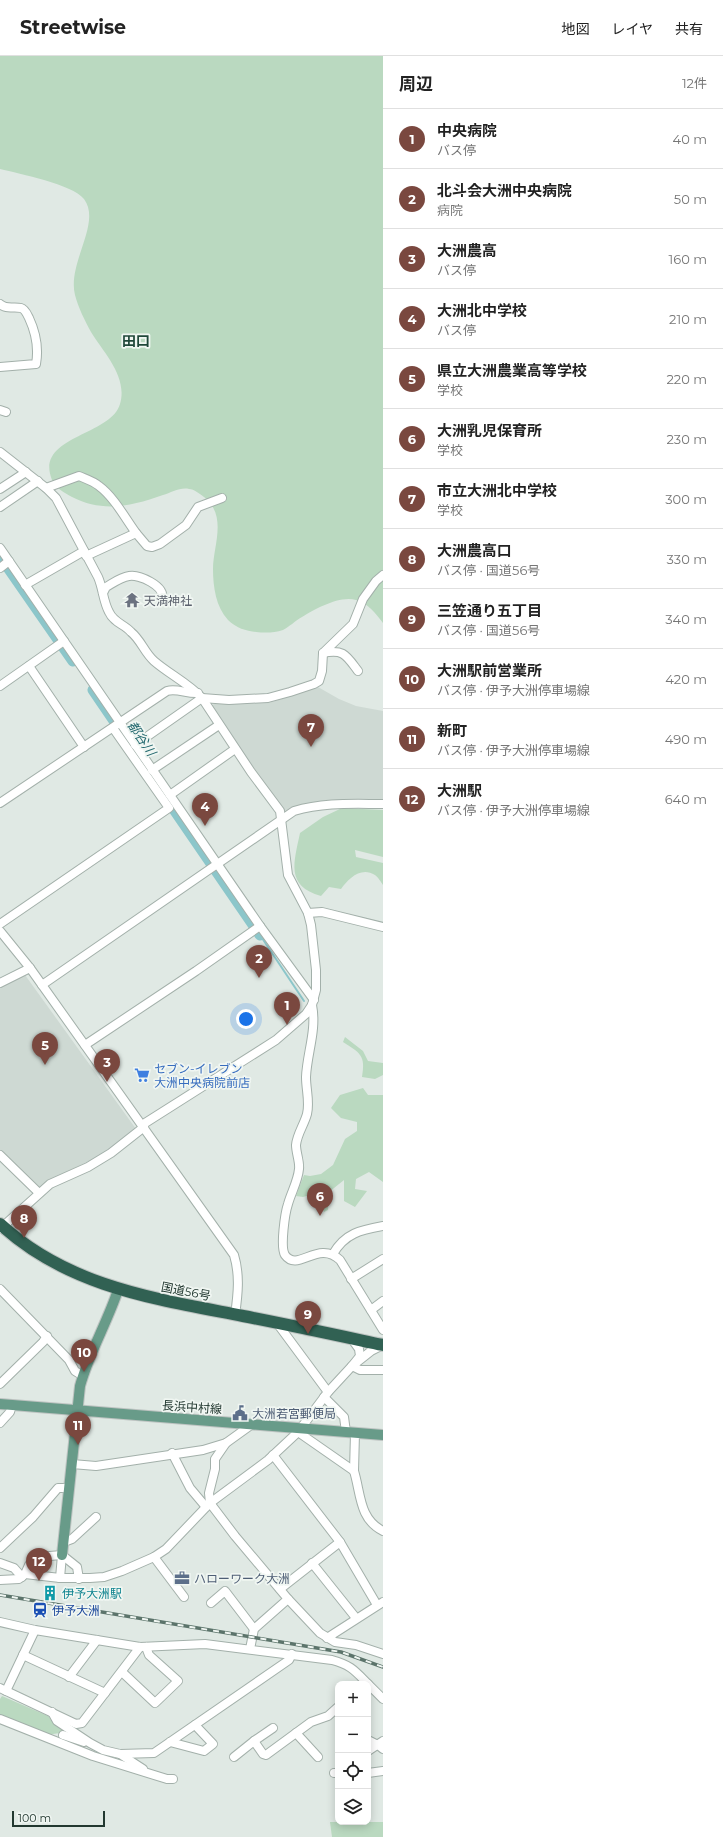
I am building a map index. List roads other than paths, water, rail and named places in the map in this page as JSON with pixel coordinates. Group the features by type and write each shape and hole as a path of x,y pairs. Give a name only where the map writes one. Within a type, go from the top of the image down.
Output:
{"highway":[{"name":"国道56号","path":"1,1226 51,1262 118,1290 164,1301 383,1345"}],"main road":[{"path":"62,1555 83,1376 110,1315 118,1290"},
{"name":"長浜中村線","path":"0,1404 300,1430 383,1435"}],"street":[{"path":"0,304 4,307 21,308 25,311 36,332 37,357 36,364 0,367"},
{"path":"0,452 38,481 62,506 98,577 109,613 116,622 130,630 138,638 146,652 154,661 200,696 235,749 280,811 288,875 308,913 316,970 312,1042 306,1077 308,1104 307,1114 298,1136 296,1146 299,1169 287,1206 282,1243 284,1253 289,1258 295,1260 303,1259 318,1252 333,1254 340,1260 383,1330"},
{"path":"0,489 26,472"},
{"path":"46,488 79,476 100,486 147,546 160,544 186,525 198,507 222,498"},
{"path":"0,507 38,481"},
{"path":"25,585 85,553 136,533"},
{"path":"0,548 5,564 25,585 116,725 257,928 313,1003"},
{"path":"103,593 106,587 130,575 140,577 156,584 162,592 162,598"},
{"path":"0,803 167,691 172,690 229,700 268,698 314,684 319,681 322,672 323,653 353,624 363,599 376,581 383,575"},
{"path":"0,686 62,643"},
{"path":"323,653 335,651 346,654 358,671"},
{"path":"29,666 84,746"},
{"path":"135,745 200,696"},
{"path":"116,725 135,745 170,795 172,806"},
{"path":"152,770 219,725"},
{"path":"170,795 235,749"},
{"path":"42,985 294,811 309,806 336,804 383,804"},
{"path":"0,924 172,806"},
{"path":"308,913 322,912 383,927"},
{"path":"85,1046 257,928"},
{"path":"0,931 30,968 234,1255 238,1269 239,1286 235,1315"},
{"path":"0,983 30,968"},
{"path":"1,1226 50,1184 88,1167 111,1153 143,1126 269,1044 306,1014 313,1003"},
{"path":"0,1155 39,1193"},
{"path":"333,1254 339,1244 354,1233 383,1226"},
{"path":"351,1279 383,1259"},
{"path":"0,1289 69,1360 77,1374 83,1376"},
{"path":"371,1310 383,1301"},
{"path":"277,1323 326,1394 344,1417 350,1432 354,1471 363,1511 376,1527 383,1530"},
{"path":"0,1384 43,1342 46,1336"},
{"path":"0,1564 14,1568 24,1575 79,1579 104,1577 154,1557 166,1548 208,1505 273,1455 300,1430 326,1394 360,1356 359,1349 351,1338"},
{"path":"352,1366 371,1351 383,1345"},
{"path":"352,1366 360,1370 383,1370"},
{"path":"0,1423 10,1412 12,1405"},
{"path":"72,1464 96,1466 172,1453 203,1450 226,1443 251,1425"},
{"path":"300,1430 354,1471"},
{"path":"208,1505 209,1493 215,1469 215,1459 226,1443"},
{"path":"172,1453 190,1488 208,1505 288,1598 327,1638 335,1642 356,1645 383,1654"},
{"path":"273,1455 340,1542 380,1604 327,1638"},
{"path":"0,1548 33,1517 58,1488 69,1488"},
{"path":"64,1542 72,1539 96,1517"},
{"path":"280,1589 340,1542"},
{"path":"0,1580 19,1579 24,1575 29,1565 37,1557 62,1555 77,1567 79,1579"},
{"path":"60,1578 62,1555"},
{"path":"154,1557 184,1597"},
{"path":"312,1563 356,1618"},
{"path":"211,1603 225,1591 254,1629"},
{"path":"250,1649 254,1629 288,1598"},
{"path":"0,1622 35,1630 143,1647 205,1644 292,1654 345,1663 364,1681"},
{"path":"35,1630 3,1690 76,1724 82,1723 143,1647"},
{"path":"69,1677 97,1640"},
{"path":"122,1672 154,1703 178,1681 149,1655 143,1647"},
{"path":"52,1712 57,1721 103,1750 120,1754 154,1753 289,1660 292,1654"},
{"path":"23,1655 105,1693"},
{"path":"371,1688 383,1699"},
{"path":"254,1741 263,1754 266,1755 316,1719 328,1716 335,1710"},
{"path":"0,1719 93,1756 167,1779 173,1779"},
{"path":"170,1742 204,1751 212,1744 195,1725"},
{"path":"234,1757 273,1728"},
{"path":"296,1733 318,1757"},
{"path":"63,1735 90,1743"},
{"path":"371,1741 381,1745"},
{"path":"371,1750 381,1745"},
{"path":"120,1754 152,1774"},
{"path":"371,1773 383,1771"}],"waterway":[{"name":"都谷川","path":"0,556 73,661"},
{"name":"都谷川","path":"93,690 153,778"},
{"name":"都谷川","path":"164,795 260,935"},
{"path":"260,935 304,1001"}],"railway":[{"path":"0,1595 341,1652 383,1667"}],"place":[{"name":"天満神社","path":"132,600"},
{"name":"市立大洲北中学校","path":"311,747"},
{"name":"大洲北中学校","path":"205,826"},
{"name":"北斗会大洲中央病院","path":"259,978"},
{"name":"中央病院","path":"287,1025"},
{"name":"県立大洲農業高等学校","path":"45,1065"},
{"name":"セブン-イレブン 大洲中央病院前店","path":"142,1075"},
{"name":"大洲農高","path":"107,1082"},
{"name":"大洲乳児保育所","path":"320,1216"},
{"name":"大洲農高口","path":"24,1238"},
{"name":"三笠通り五丁目","path":"308,1334"},
{"name":"大洲駅前営業所","path":"84,1372"},
{"name":"大洲若宮郵便局","path":"240,1413"},
{"name":"新町","path":"78,1445"},
{"name":"ハローワーク大洲","path":"182,1578"},
{"name":"大洲駅","path":"39,1581"},
{"name":"伊予大洲駅","path":"50,1593"},
{"name":"伊予大洲","path":"40,1610"}],"district":[{"name":"田口","path":"136,341"}]}
